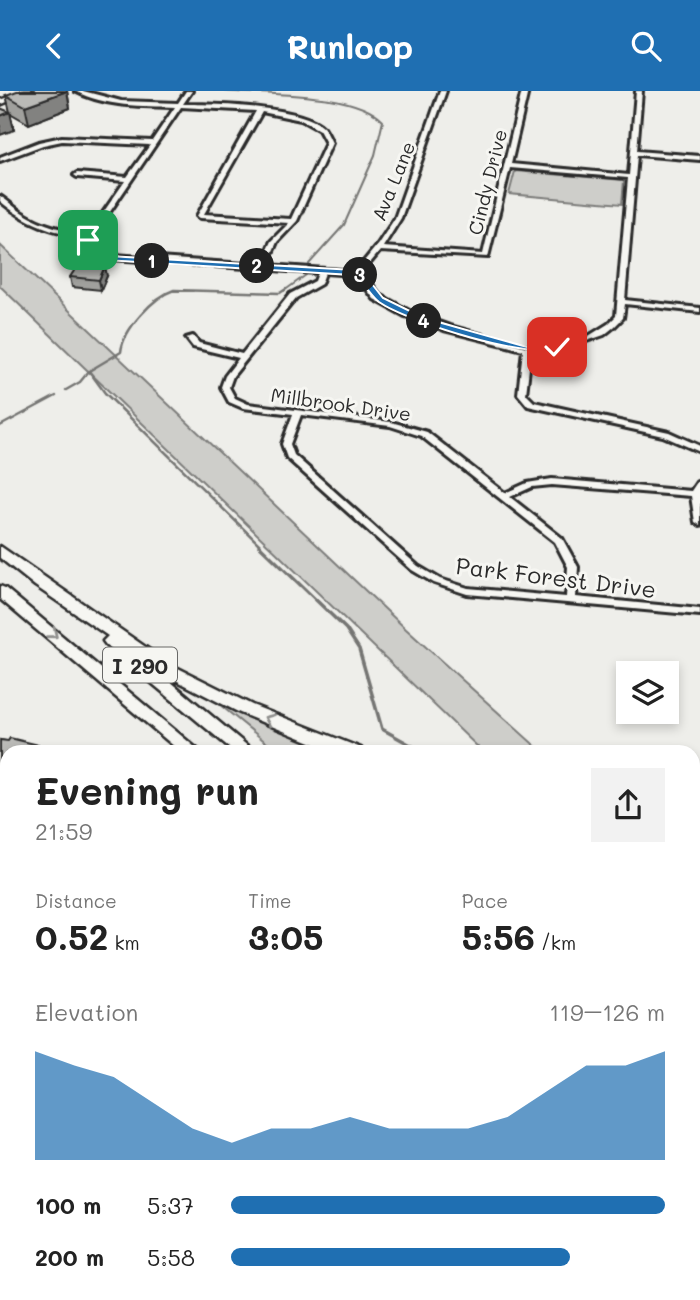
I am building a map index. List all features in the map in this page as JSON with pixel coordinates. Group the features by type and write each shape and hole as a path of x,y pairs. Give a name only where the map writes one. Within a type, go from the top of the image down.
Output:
{"highway":[{"name":"I 290","path":"0,551 237,745"},
{"path":"33,577 177,674 246,709 335,745"},
{"name":"I 290","path":"0,591 119,687 185,745"}],"main road":[{"path":"0,97 16,91"},
{"path":"0,103 29,91"}],"street":[{"path":"78,91 110,101 285,112 309,119 325,130 329,138 294,221 274,241 263,267"},
{"path":"189,91 80,252 83,255 357,274 377,297 408,314 447,328 527,349 570,344 601,334 615,322 624,302 639,91"},
{"name":"Ava Lane","path":"357,274 394,226 443,91"},
{"name":"Cindy Drive","path":"377,249 486,256 525,91"},
{"path":"260,110 200,216 294,221"},
{"path":"0,159 41,143 62,139 155,143"},
{"path":"635,153 700,158"},
{"path":"507,166 633,177"},
{"path":"77,175 130,179"},
{"path":"0,198 31,223 65,232 92,235"},
{"name":"Millbrook Drive","path":"323,270 318,282 293,296 244,357 226,382 228,395 246,406 391,424 414,430 505,496 552,534 566,549 573,567 571,600"},
{"path":"624,302 700,310"},
{"path":"190,338 196,345 244,357"},
{"path":"527,349 522,394 529,402 658,431 700,449"},
{"name":"Park Forest Drive","path":"298,412 286,445 290,456 426,576 467,591 700,612"},
{"path":"505,496 530,485 552,482 695,494"},
{"path":"700,484 695,494 700,523"}],"shaded area":[{"path":"515,171 624,180 622,204 509,194"},
{"path":"0,245 406,629 534,745 476,745 0,286"},
{"path":"214,700 327,745 269,745"}],"building":[{"path":"17,91 67,91 25,106 6,95"},
{"path":"0,108 10,112 0,116"},
{"path":"80,262 105,266 99,280 70,277"},
{"path":"10,738 39,745 0,745 0,740 8,741"}],"waterway":[{"path":"224,91 331,99 370,111 383,121 375,155 344,225 309,264"},
{"path":"284,291 306,275"},
{"path":"172,291 280,293 286,289"},
{"path":"89,371 121,352 127,334 140,315 172,291"},
{"path":"172,291 193,291"},
{"path":"66,390 80,382 89,371"},
{"path":"89,371 105,393 261,546"},
{"path":"0,426 56,396"},
{"path":"259,545 346,629 359,649 382,729 411,745"}],"route":[{"path":"88,240 80,253 89,257 354,273 360,275 380,299 421,320 527,349 557,347"}]}
